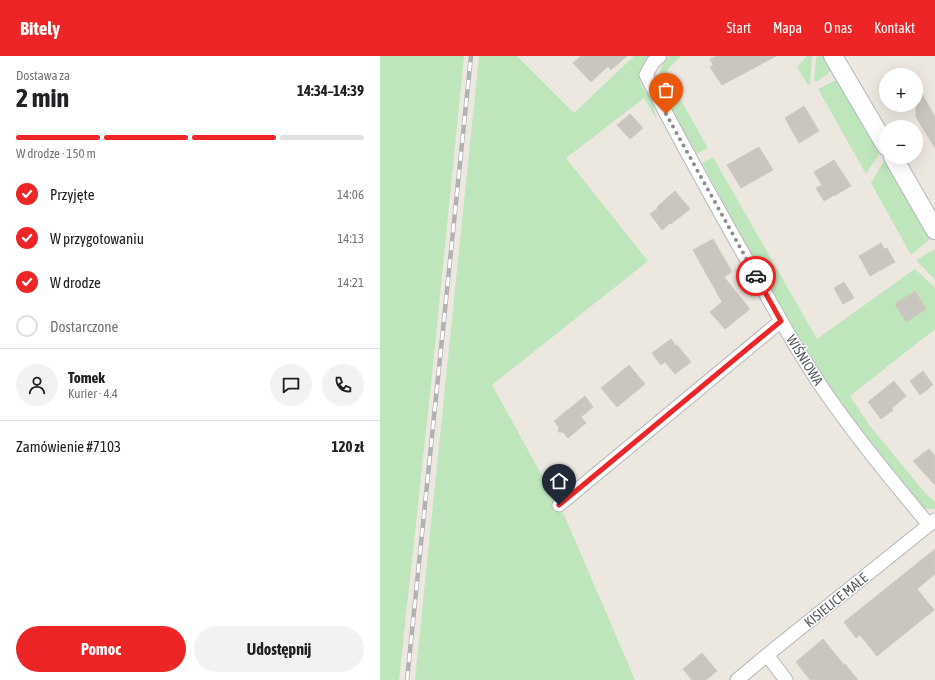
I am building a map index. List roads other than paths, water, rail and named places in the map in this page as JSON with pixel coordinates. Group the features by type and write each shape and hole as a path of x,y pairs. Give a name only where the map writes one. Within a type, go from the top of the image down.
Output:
{"street":[{"name":"WIŚNIOWA","path":"660,56 653,62 646,75 673,127 781,321 807,365 852,430 932,523"},
{"path":"833,56 879,134"},
{"path":"896,164 935,230"},
{"path":"559,505 781,321"},
{"name":"KISIELICE MAŁE","path":"737,680 932,523"},
{"path":"767,656 786,680"}],"railway":[{"path":"407,680 471,56"}]}
